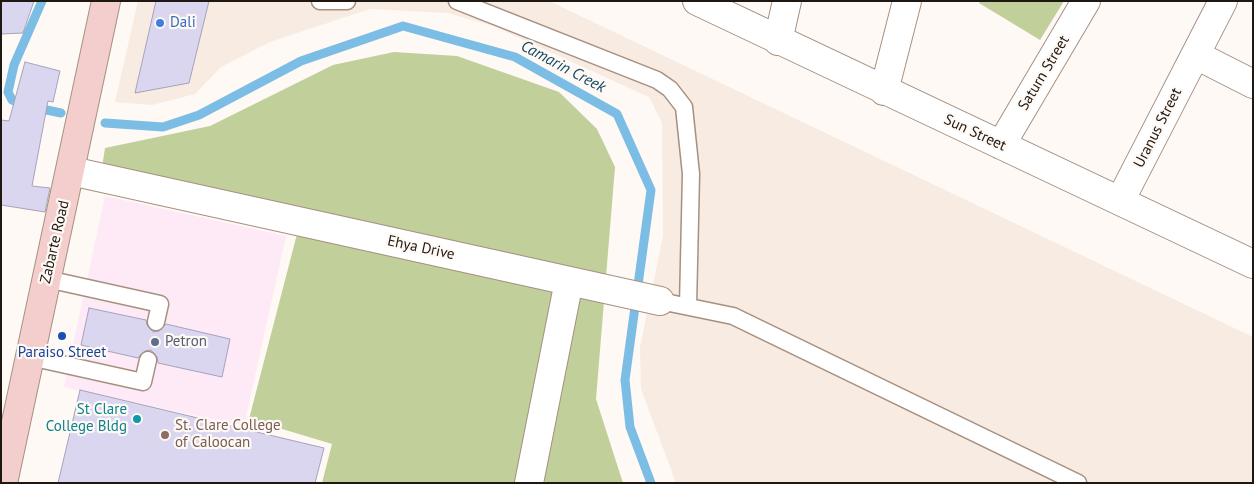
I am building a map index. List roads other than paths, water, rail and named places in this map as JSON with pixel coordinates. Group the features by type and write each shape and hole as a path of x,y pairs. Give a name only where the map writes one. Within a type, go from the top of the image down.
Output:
{"main road":[{"name":"Zabarte Road","path":"3,483 106,1"}],"street":[{"name":"Sun Street","path":"697,1 778,41 1253,264"},
{"path":"778,41 787,1"},
{"path":"884,91 907,1"},
{"name":"Saturn Street","path":"1001,145 1086,1"},
{"name":"Uranus Street","path":"1120,201 1224,1"},
{"path":"1196,55 1253,84"},
{"name":"Ehya Drive","path":"71,171 660,301"},
{"path":"529,483 569,281"}],"lane":[{"path":"320,1 348,1"},
{"path":"457,1 657,80 670,89 684,107 691,174 688,306"},
{"path":"47,279 160,304 156,322"},
{"path":"660,301 733,316 1078,483"},
{"path":"30,357 143,382 148,360"}],"waterway":[{"name":"Camarin Creek","path":"42,1 14,65 8,92 12,100 23,105 61,113"},
{"name":"Camarin Creek","path":"105,123 163,127 199,115 301,61 403,26 515,57 617,114 651,190 625,380 630,427 651,483"}],"place":[{"name":"Dali","path":"160,23"},
{"name":"Paraiso Street","path":"62,336"},
{"name":"Petron","path":"155,342"},
{"name":"St Clare College Bldg","path":"137,419"},
{"name":"St. Clare College of Caloocan","path":"165,435"}]}
